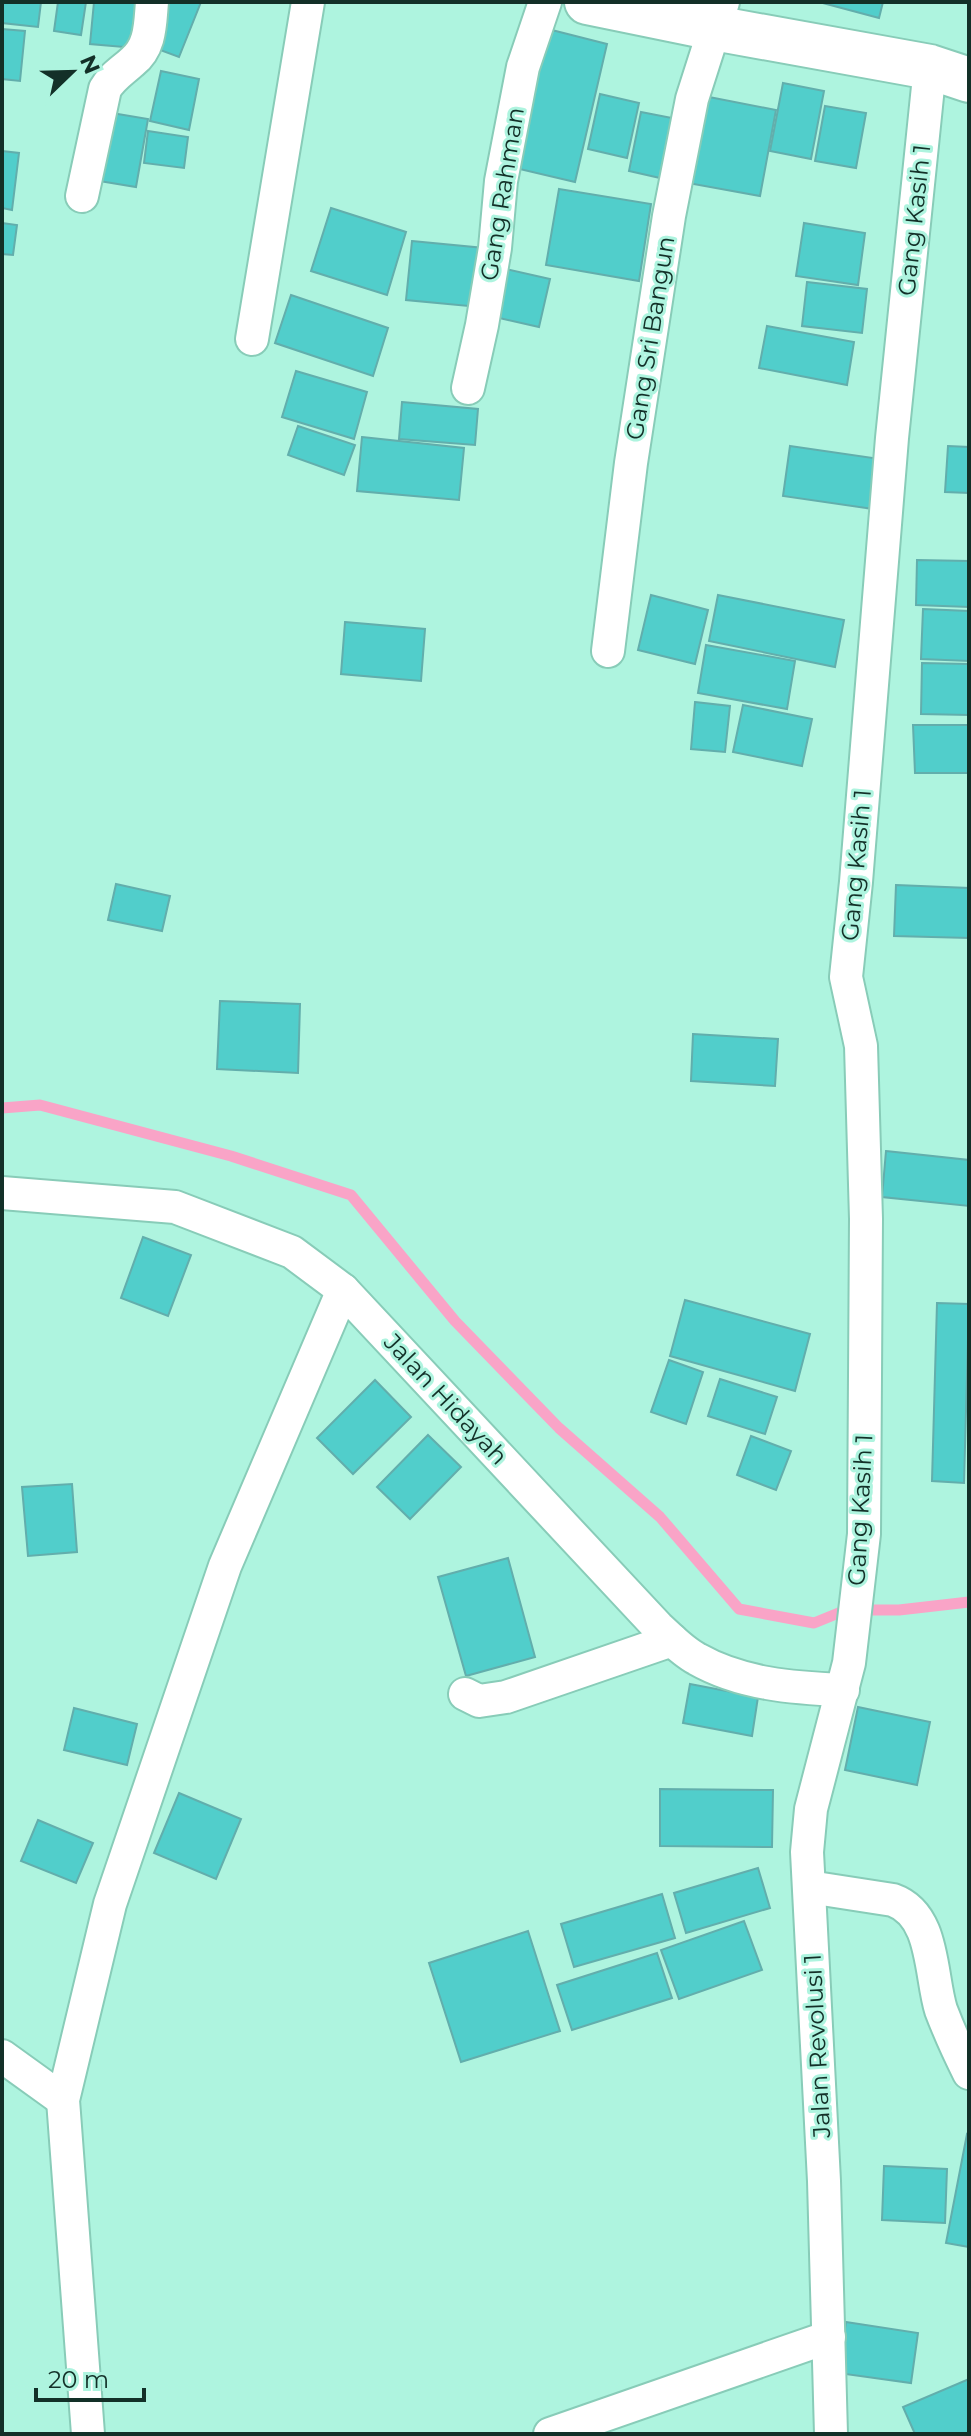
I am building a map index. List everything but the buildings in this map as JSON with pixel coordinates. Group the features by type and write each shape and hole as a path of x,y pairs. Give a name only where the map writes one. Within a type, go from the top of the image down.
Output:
{"street":[{"path":"82,196 105,89 111,78 141,54 147,43 152,2"},
{"path":"252,339 308,2"},
{"name":"Gang Rahman","path":"468,388 482,325 495,248 501,181 523,67 545,2"},
{"path":"587,2 719,15 949,73"},
{"name":"Gang Sri Bangun","path":"608,651 631,463 669,216 692,99 719,15"},
{"name":"Gang Kasih 1","path":"846,1677 864,1534 866,1219 861,1046 846,977 892,438 949,73"},
{"name":"Jalan Hidayah","path":"2,1193 175,1207 292,1252 343,1290 672,1640 697,1659 763,1683 799,1688 846,1677"},
{"path":"88,2434 63,2100 110,1904 225,1566 343,1290"},
{"path":"465,1694 479,1701 506,1697 672,1640"},
{"name":"Jalan Revolusi 1","path":"831,2434 824,2181 807,1852 811,1809 846,1677"},
{"path":"809,1887 893,1900 913,1913 928,1945 942,2012 969,2073"},
{"path":"2,2056 63,2100"},
{"path":"550,2434 829,2337"}],"waterway":[{"path":"2,1108 40,1105 231,1156 351,1195 455,1321 559,1428 660,1517 739,1609 814,1623 846,1610 899,1610 969,1602"}]}
